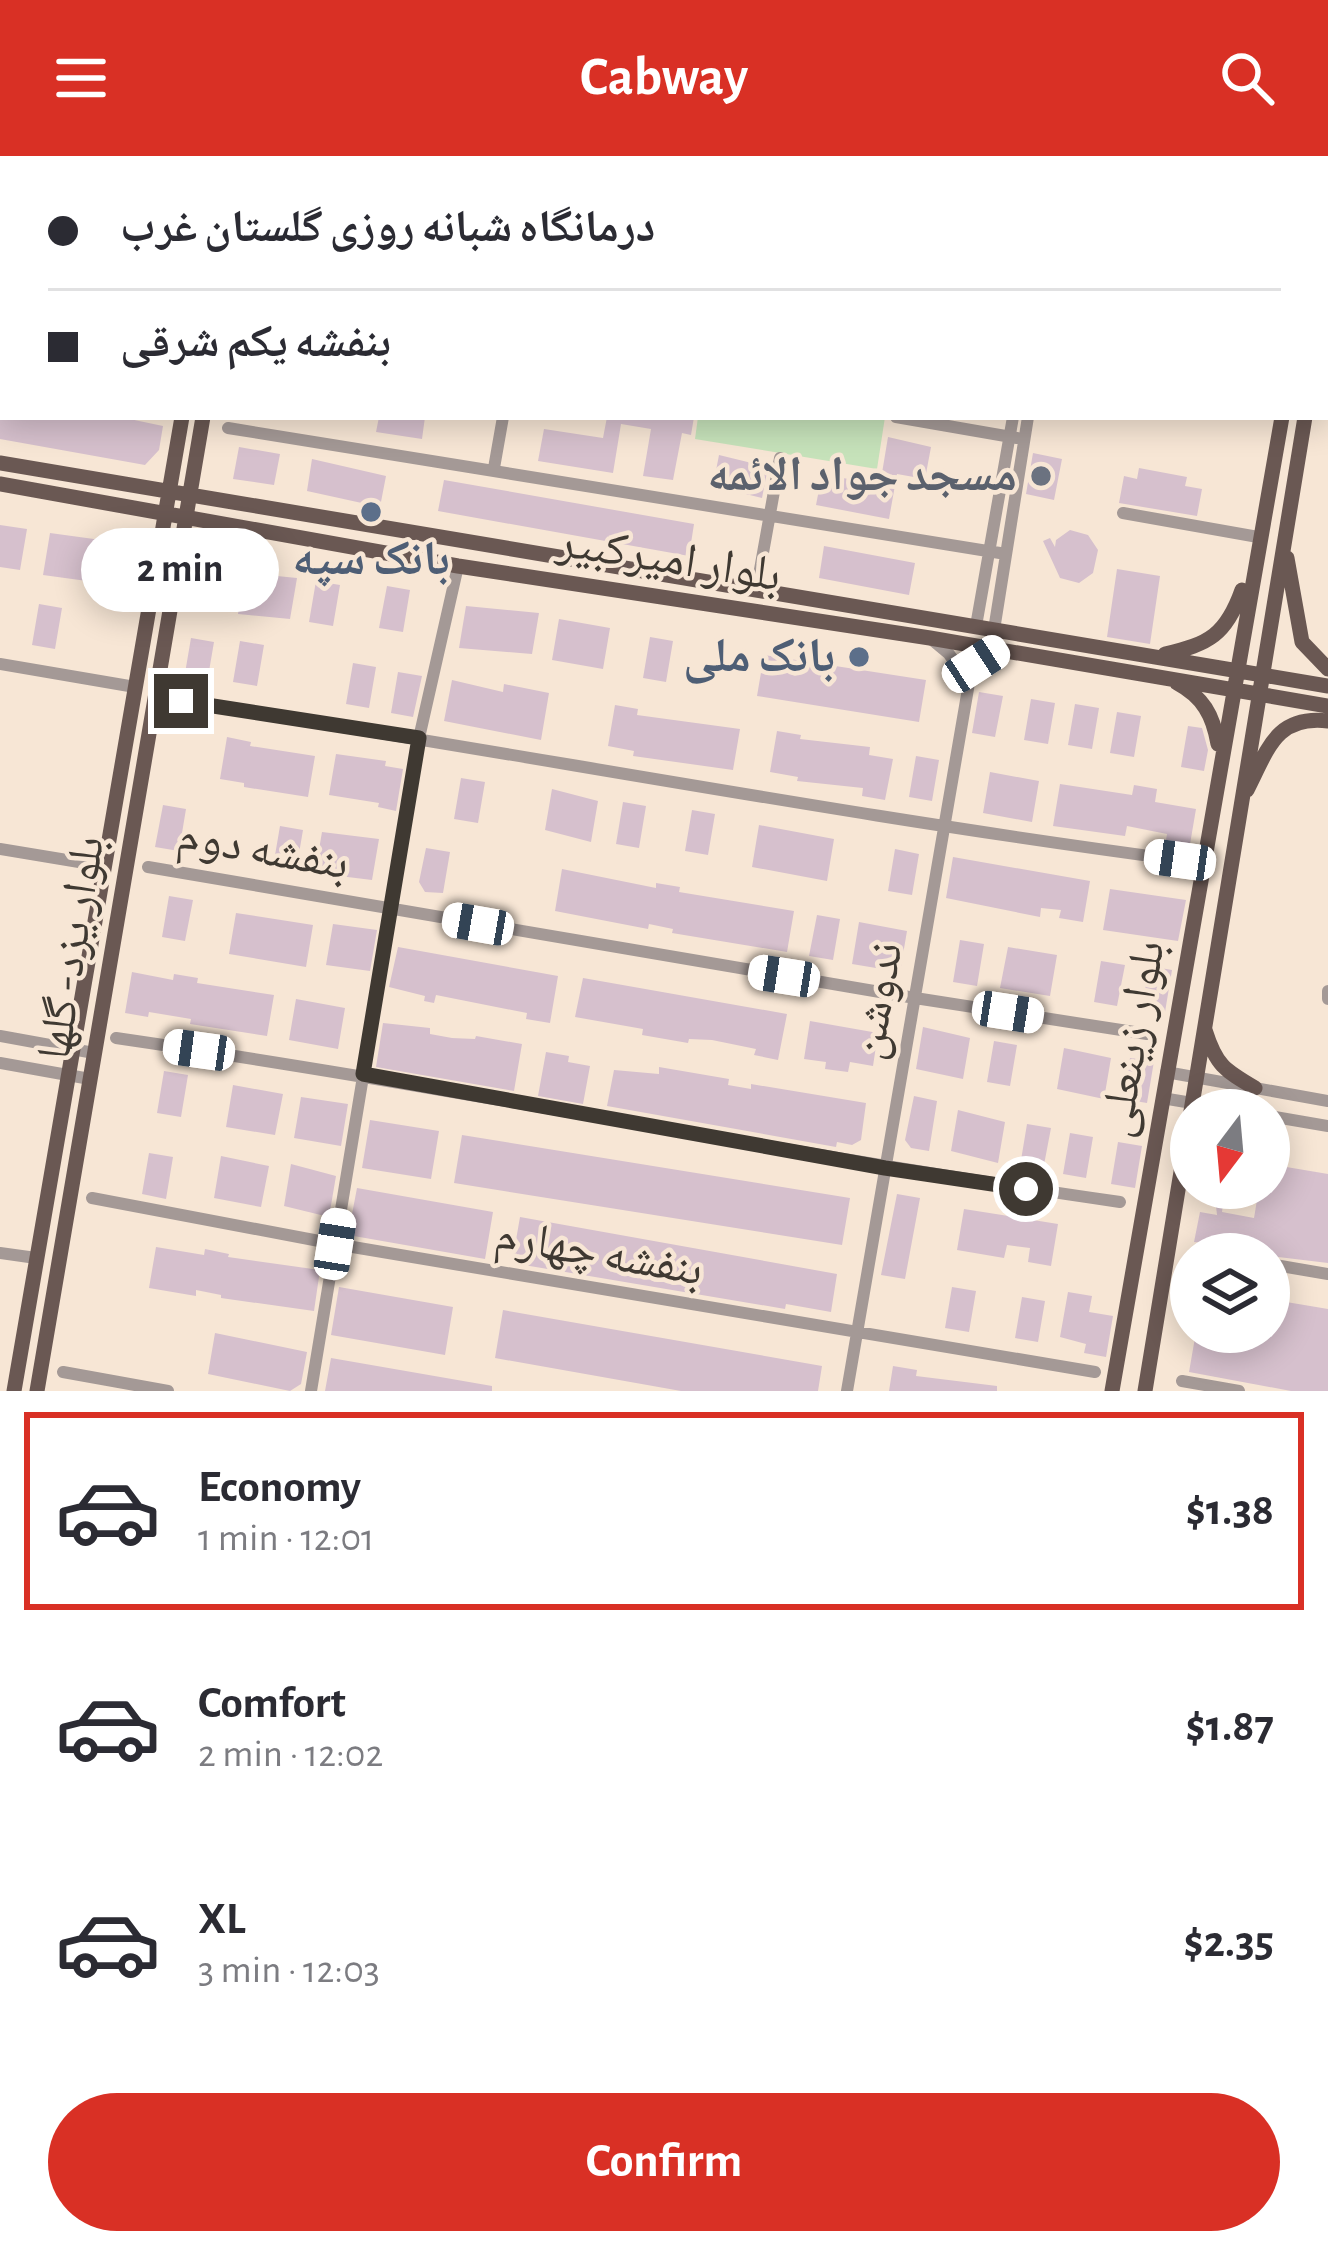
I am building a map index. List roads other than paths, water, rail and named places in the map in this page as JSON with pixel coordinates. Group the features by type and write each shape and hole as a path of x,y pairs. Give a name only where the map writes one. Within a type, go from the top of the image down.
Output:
{"main road":[{"path":"168,493 181,420"},
{"path":"189,496 202,420"},
{"name":"بلوار زینعلی","path":"1112,1391 1281,420"},
{"name":"بلوار زینعلی","path":"1192,1089 1305,420"},
{"name":"بلوار امیرکبیر","path":"0,463 994,629 1152,665 1232,689 1328,706"},
{"name":"بلوار امیرکبیر","path":"0,484 458,566 999,650 1235,670 1328,686"},
{"name":"بلوار یزد- گلها","path":"14,1391 168,493"},
{"name":"بلوار یزد- گلها","path":"37,1391 189,496"},
{"path":"1152,665 1203,646 1222,629 1240,598 1259,531"},
{"path":"1285,538 1302,642 1328,669"},
{"path":"1152,665 1201,699 1214,719 1216,796"},
{"path":"1240,803 1285,727 1306,718 1328,721"},
{"path":"1202,1023 1214,1059 1256,1088"},
{"name":"بلوار زینعلی","path":"1145,1391 1174,1209"}],"street":[{"path":"494,468 502,420"},
{"path":"913,420 1017,438"},
{"path":"994,629 1017,438 1014,420"},
{"path":"976,626 989,551 1017,438 1026,420"},
{"path":"229,428 1006,554"},
{"path":"759,575 780,458"},
{"path":"1124,513 1259,531"},
{"path":"311,1391 419,738 458,566"},
{"path":"930,638 949,654 969,683"},
{"path":"969,683 976,664 999,650"},
{"path":"0,664 135,687"},
{"name":"ندوشن","path":"847,1391 969,683"},
{"path":"181,701 944,829 1180,860"},
{"path":"0,849 103,866"},
{"name":"بنفشه دوم","path":"148,867 1147,1034"},
{"path":"0,1036 94,1053"},
{"path":"116,1038 363,1074 885,1168 1120,1202"},
{"path":"0,1063 90,1078"},
{"path":"1166,1072 1328,1100"},
{"path":"1162,1098 1170,1099"},
{"path":"1290,1120 1328,1126"},
{"name":"بنفشه چهارم","path":"92,1198 335,1244 1095,1372"},
{"path":"0,1252 36,1258"},
{"path":"1290,1268 1328,1274"},
{"path":"63,1372 167,1391"},
{"path":"1182,1381 1239,1391"}],"place":[{"name":"مسجد جواد الائمه","path":"1041,476"},
{"name":"بانک سپه","path":"371,512"},
{"name":"بانک ملی","path":"859,657"}]}
